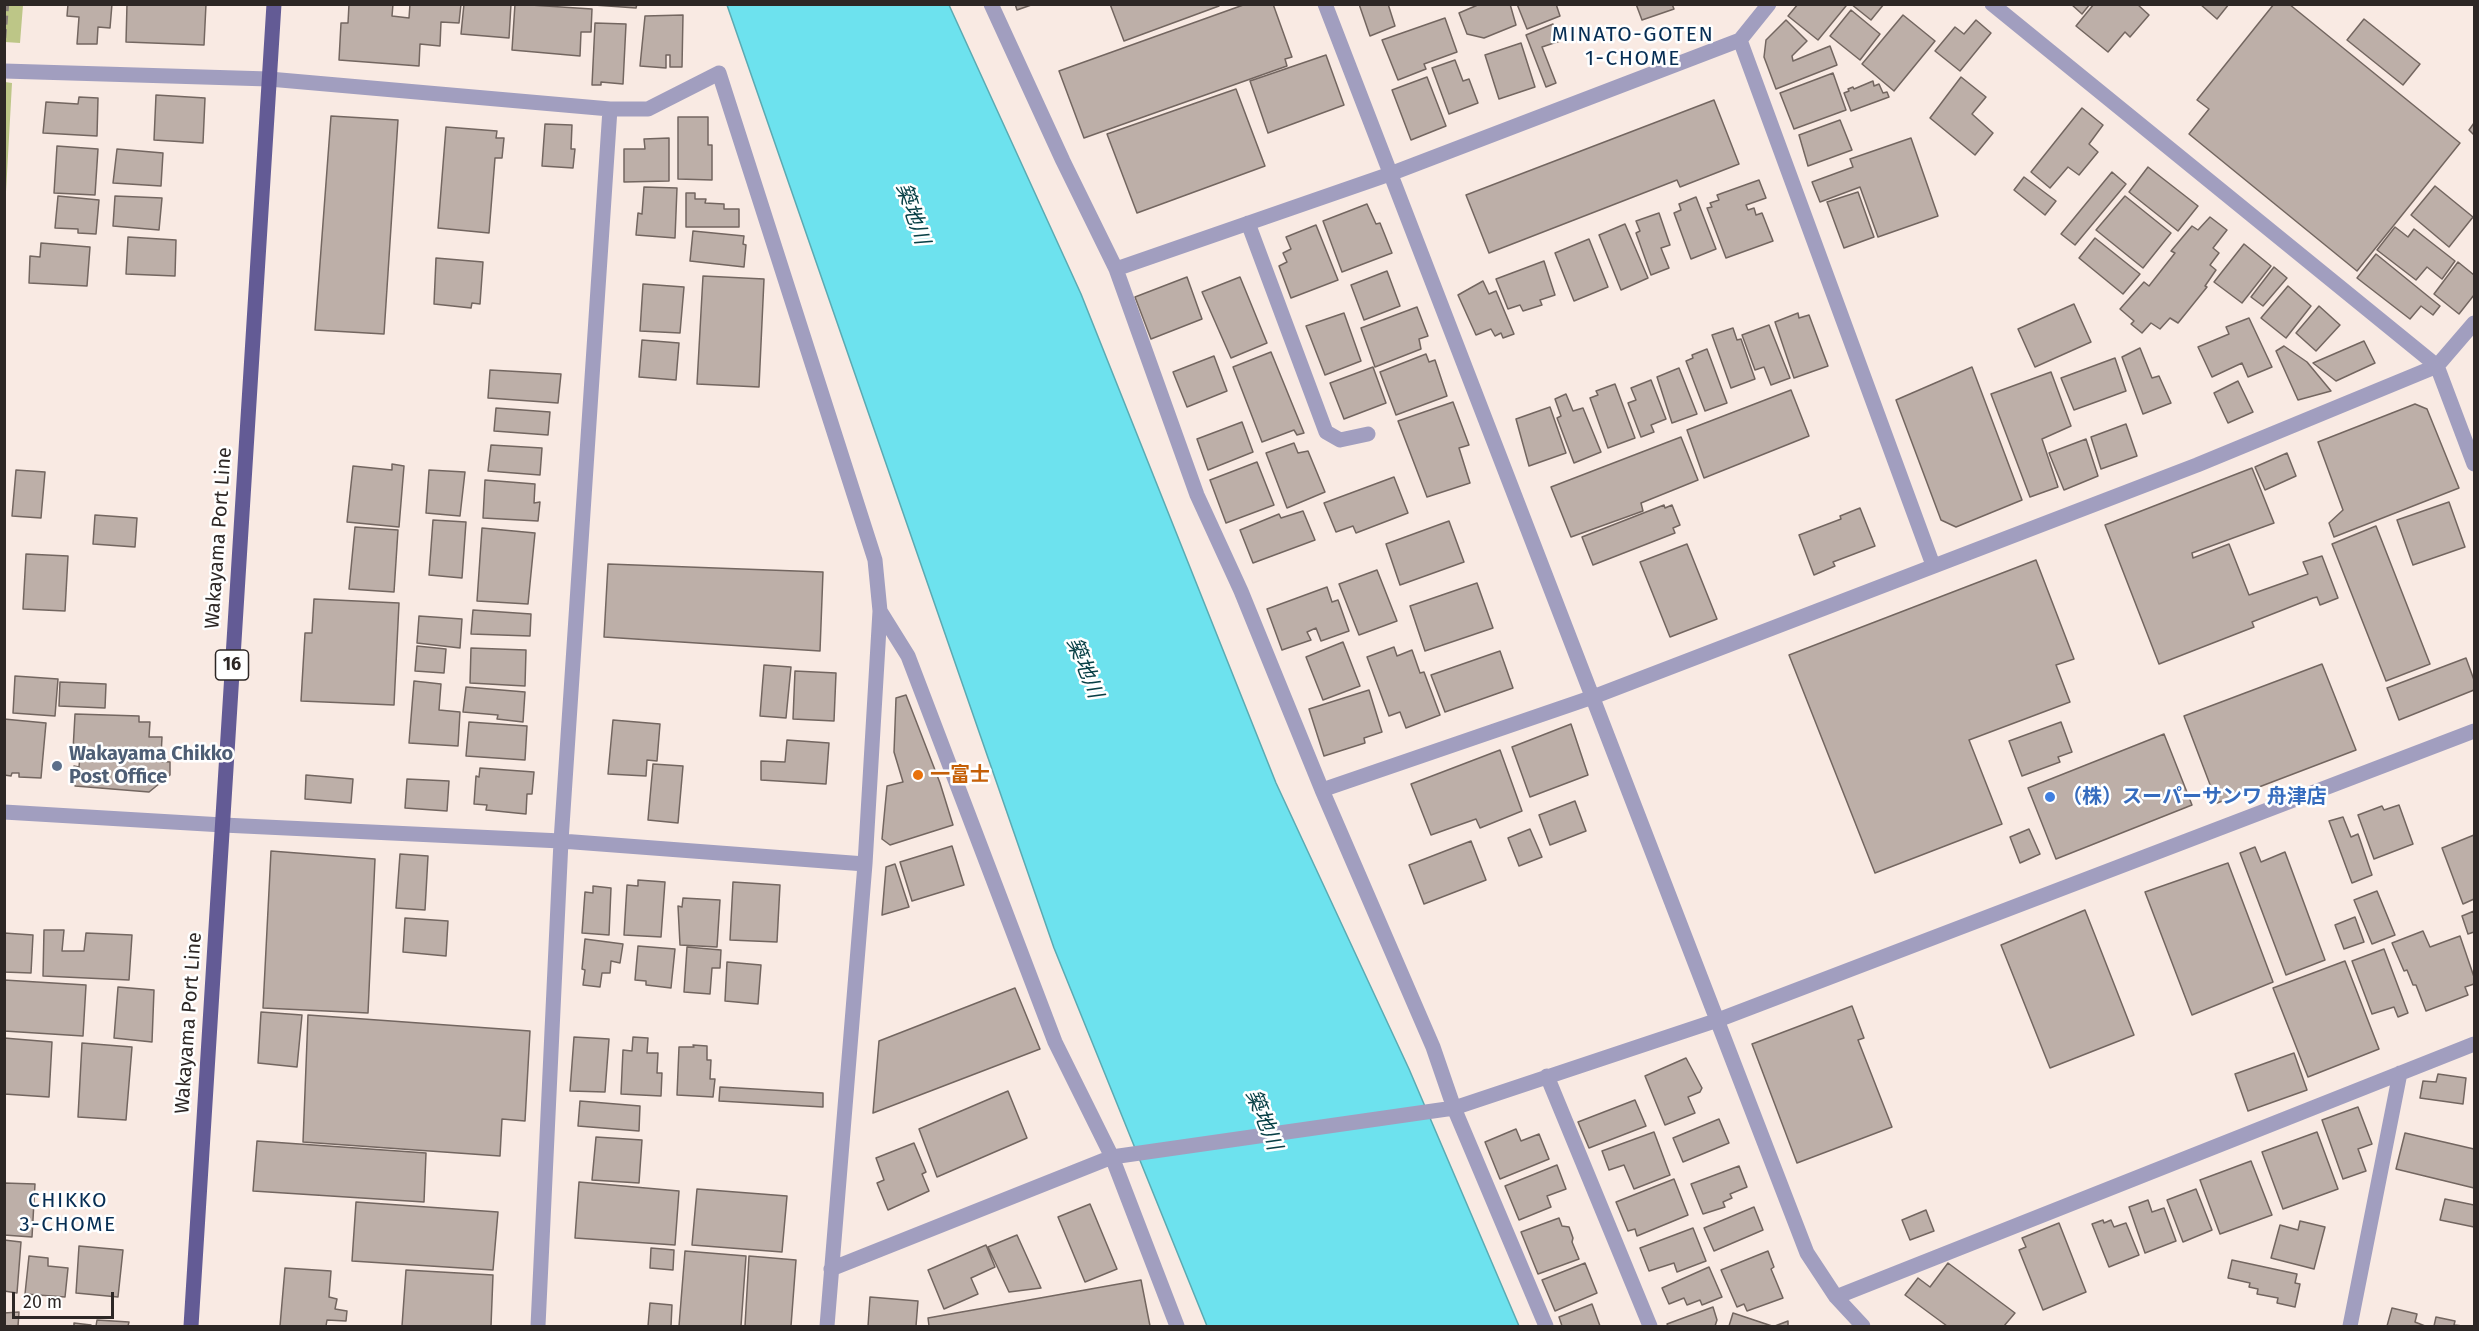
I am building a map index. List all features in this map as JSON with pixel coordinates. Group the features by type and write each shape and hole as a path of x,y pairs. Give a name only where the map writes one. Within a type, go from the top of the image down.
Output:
{"main road":[{"name":"Wakayama Port Line","path":"191,1326 274,4"}],"street":[{"path":"991,4 1062,161 1116,269 1197,495 1241,591 1322,790 1433,1047 1454,1108 1546,1326"},
{"path":"1325,4 1807,1253 1836,1297 1863,1326"},
{"path":"1116,269 1389,174 1740,40 1769,4"},
{"path":"1992,4 2437,366 2475,464"},
{"path":"1740,40 1933,565"},
{"path":"4,70 269,79 610,110 648,109 718,73 875,560 880,611 865,864 827,1326"},
{"path":"538,1326 561,841 610,110"},
{"path":"1248,223 1326,432 1340,440 1368,434"},
{"path":"1322,790 1593,698 2197,465 2437,366 2475,323"},
{"path":"880,611 908,656 1055,1042 1112,1156 1177,1326"},
{"path":"831,1269 1112,1156 1454,1108 1718,1020 2475,731"},
{"path":"4,812 561,841 865,864"},
{"path":"1836,1297 2475,1044"},
{"path":"2350,1326 2400,1073"},
{"path":"1547,1076 1650,1326"}],"green space":[{"path":"4,5 23,5 20,43 5,42"},
{"path":"4,82 12,83 5,210"}],"water":[{"name":"築地川","path":"727,5 949,5 1081,294 1276,783 1409,1069 1519,1326 1207,1326 1054,948"}],"building":[{"path":"68,4 112,4 110,28 98,27 97,44 77,44 79,17 67,16"},
{"path":"127,4 206,4 204,45 126,42"},
{"path":"349,4 393,4 392,16 409,18 410,4 461,4 459,23 441,22 440,46 420,44 419,66 339,60 341,23 348,23"},
{"path":"464,4 511,4 509,38 461,34"},
{"path":"515,4 592,9 591,32 581,32 580,56 512,50"},
{"path":"580,4 637,4 636,8"},
{"path":"1015,4 1034,4 1017,10"},
{"path":"1110,4 1218,4 1219,6 1124,41"},
{"path":"1246,4 1273,4 1292,57 1285,59 1287,66 1084,138 1059,71"},
{"path":"1359,4 1388,4 1395,26 1370,36"},
{"path":"1480,4 1510,4 1516,25 1484,38 1467,34 1459,13"},
{"path":"1517,4 1556,4 1560,16 1527,29"},
{"path":"1636,4 1672,4 1674,9 1642,20"},
{"path":"1798,4 1844,4 1846,6 1818,40 1788,16"},
{"path":"1851,4 1884,4 1871,20"},
{"path":"2071,4 2090,4 2082,14"},
{"path":"2094,4 2137,4 2149,15 2130,37 2125,32 2108,52 2076,26"},
{"path":"2200,4 2229,4 2217,19"},
{"path":"2274,4 2289,4 2460,143 2357,271 2189,134 2209,109 2197,100"},
{"path":"1851,10 1880,34 1860,60 1830,36"},
{"path":"683,15 682,67 670,67 670,55 666,55 666,68 640,66 645,16"},
{"path":"1903,15 1935,41 1894,91 1862,64"},
{"path":"1445,18 1457,52 1424,64 1426,69 1398,80 1382,40"},
{"path":"2364,19 2420,64 2403,85 2347,40"},
{"path":"1786,20 1807,41 1792,56 1793,61 1830,46 1837,65 1776,89 1764,57 1766,40"},
{"path":"1976,20 1991,33 1960,71 1935,51 1955,27 1964,34"},
{"path":"595,23 626,24 623,84 601,82 601,85 592,85"},
{"path":"1553,24 1560,41 1542,47 1556,83 1546,87 1526,35"},
{"path":"1521,43 1535,87 1499,99 1485,55"},
{"path":"1326,55 1344,105 1268,133 1250,81"},
{"path":"1455,60 1463,81 1469,79 1478,103 1449,114 1432,68"},
{"path":"1833,73 1846,110 1794,129 1780,93"},
{"path":"1427,77 1446,126 1411,140 1392,90"},
{"path":"1961,77 1986,97 1972,114 1993,133 1975,155 1930,118"},
{"path":"1873,81 1874,86 1879,84 1883,93 1887,92 1889,97 1851,111 1844,93 1849,91 1848,89 1853,87 1854,89"},
{"path":"1236,89 1265,166 1137,213 1107,134"},
{"path":"156,95 205,98 203,143 154,140"},
{"path":"79,97 98,98 97,136 43,133 46,102 78,104"},
{"path":"1714,100 1739,164 1680,187 1677,180 1489,253 1466,195"},
{"path":"2082,108 2103,125 2089,144 2098,152 2079,175 2068,167 2050,188 2031,172"},
{"path":"331,116 398,120 384,334 315,330"},
{"path":"678,117 708,117 708,145 712,145 712,180 678,179"},
{"path":"1840,120 1852,150 1808,166 1799,135"},
{"path":"2474,123 2474,135 2469,130"},
{"path":"545,124 572,125 571,149 575,149 573,168 542,166"},
{"path":"446,127 497,131 496,138 504,138 502,158 495,158 489,233 438,228"},
{"path":"669,138 669,181 624,182 624,149 645,149 644,139"},
{"path":"1911,138 1938,216 1878,237 1860,187 1820,202 1812,182 1853,167 1850,159"},
{"path":"57,146 98,149 95,195 54,193"},
{"path":"117,149 163,153 161,186 113,183"},
{"path":"2148,167 2198,206 2178,231 2129,192"},
{"path":"2112,172 2126,184 2075,245 2061,234"},
{"path":"2024,177 2056,201 2045,215 2014,190"},
{"path":"1759,180 1766,198 1746,205 1748,210 1754,208 1756,215 1762,213 1773,241 1726,258 1707,208 1712,207 1710,203 1719,200 1717,195"},
{"path":"2435,186 2473,217 2449,247 2411,215"},
{"path":"644,187 677,188 675,238 636,235 638,213 642,214"},
{"path":"1858,192 1874,237 1844,248 1827,202"},
{"path":"686,193 695,193 695,199 706,199 705,203 724,204 724,209 739,209 739,227 686,227"},
{"path":"58,196 99,200 96,234 78,233 78,229 55,228"},
{"path":"115,196 162,198 159,230 113,226"},
{"path":"2125,196 2171,233 2143,268 2096,230"},
{"path":"1696,197 1716,249 1691,259 1674,213 1681,210 1679,204"},
{"path":"1367,204 1376,224 1380,223 1392,253 1342,272 1323,221"},
{"path":"1659,213 1670,245 1661,248 1669,268 1651,275 1636,233 1640,231 1636,221"},
{"path":"2210,217 2227,230 2213,248 2219,253 2210,265 2216,270 2205,286 2207,287 2178,323 2170,318 2160,329 2151,323 2142,333 2131,324 2134,321 2120,309 2144,282 2149,286 2175,253 2171,251 2192,226 2198,230"},
{"path":"1625,224 1648,278 1621,290 1599,235"},
{"path":"1316,225 1338,280 1291,298 1279,266 1287,262 1283,253 1291,249 1286,237"},
{"path":"2395,227 2408,237 2414,229 2455,261 2442,279 2427,267 2416,280 2377,250"},
{"path":"693,231 744,236 743,244 746,245 744,267 690,261"},
{"path":"128,237 176,240 175,276 126,274"},
{"path":"2095,238 2140,274 2123,294 2079,258"},
{"path":"1589,239 1608,287 1574,301 1555,253"},
{"path":"41,243 90,247 87,286 29,283 30,256 40,257"},
{"path":"2244,244 2271,266 2242,303 2214,282"},
{"path":"2376,254 2440,306 2433,315 2421,306 2410,319 2357,278"},
{"path":"436,258 483,262 480,304 472,303 471,308 434,304"},
{"path":"1544,261 1555,295 1540,300 1542,305 1523,311 1520,305 1508,309 1496,279"},
{"path":"2458,262 2474,275 2474,295 2459,314 2434,294"},
{"path":"2274,267 2287,278 2263,306 2251,297"},
{"path":"1387,271 1400,306 1364,320 1351,285"},
{"path":"703,276 764,279 759,387 697,384"},
{"path":"1187,277 1202,319 1151,339 1135,297"},
{"path":"1240,277 1267,343 1231,358 1202,292"},
{"path":"1483,281 1489,294 1496,291 1514,334 1503,338 1501,333 1495,336 1491,329 1476,335 1458,295"},
{"path":"643,284 684,287 680,333 640,331"},
{"path":"2288,286 2311,306 2286,338 2261,318"},
{"path":"2074,304 2091,342 2035,367 2018,329"},
{"path":"2319,306 2340,325 2316,351 2296,333"},
{"path":"1417,307 1428,336 1419,339 1421,349 1375,367 1361,328"},
{"path":"1344,313 1361,361 1325,375 1306,326"},
{"path":"1798,313 1799,318 1809,315 1828,366 1794,378 1775,322"},
{"path":"2249,318 2272,367 2248,377 2242,363 2212,377 2198,347 2229,334 2226,327"},
{"path":"1769,325 1790,378 1771,385 1764,367 1755,370 1742,335"},
{"path":"1733,328 1737,340 1741,339 1755,379 1731,388 1712,335"},
{"path":"642,340 679,343 676,380 639,377"},
{"path":"2364,341 2375,363 2336,381 2313,363"},
{"path":"2284,346 2307,362 2331,391 2298,400 2276,351"},
{"path":"2140,348 2152,378 2159,376 2171,403 2143,414 2122,357"},
{"path":"1707,349 1727,403 1705,411 1686,361 1693,358 1692,355"},
{"path":"1271,352 1304,433 1297,435 1294,430 1262,442 1233,367"},
{"path":"1426,354 1429,362 1435,360 1447,396 1396,415 1380,372"},
{"path":"1214,356 1227,391 1187,407 1173,372"},
{"path":"2115,358 2126,391 2074,410 2061,378"},
{"path":"1373,367 1386,403 1344,419 1330,383"},
{"path":"1972,367 2022,500 1956,527 1941,520 1896,400"},
{"path":"1679,368 1697,414 1672,423 1657,377"},
{"path":"490,370 561,374 558,403 488,398"},
{"path":"2051,372 2071,426 2042,439 2058,487 2030,497 1991,394"},
{"path":"1651,380 1666,419 1651,425 1654,432 1641,437 1628,403 1636,400 1631,388"},
{"path":"2238,381 2253,412 2228,423 2214,393"},
{"path":"1615,384 1635,438 1608,448 1590,398 1598,395 1596,391"},
{"path":"1791,390 1809,436 1704,478 1687,430"},
{"path":"1566,394 1573,411 1583,408 1601,452 1574,463 1557,418 1561,416 1555,399"},
{"path":"1453,402 1469,445 1459,448 1470,483 1427,497 1398,421"},
{"path":"2415,404 2427,409 2459,488 2334,537 2329,523 2343,510 2318,442"},
{"path":"1550,407 1566,453 1529,466 1516,419"},
{"path":"496,408 550,412 548,435 494,431"},
{"path":"1242,422 1253,452 1208,470 1197,439"},
{"path":"2126,424 2137,456 2101,469 2091,437"},
{"path":"1681,437 1698,480 1641,503 1643,511 1571,537 1551,487"},
{"path":"2086,439 2098,476 2064,490 2049,453"},
{"path":"1294,443 1298,453 1308,451 1325,492 1287,508 1266,453"},
{"path":"491,445 542,448 540,475 488,471"},
{"path":"2287,453 2296,476 2265,490 2255,467"},
{"path":"1257,462 1274,505 1226,523 1210,480"},
{"path":"392,464 404,466 399,527 347,522 353,466 392,470"},
{"path":"2252,468 2274,523 2192,553 2193,558 2229,544 2249,595 2308,574 2303,562 2322,556 2338,598 2320,605 2317,597 2313,598 2252,622 2254,627 2159,664 2105,525"},
{"path":"16,470 45,472 41,518 12,516"},
{"path":"429,470 465,472 460,516 426,513"},
{"path":"1394,477 1408,513 1356,533 1353,526 1336,532 1324,503"},
{"path":"485,480 535,484 534,503 540,502 538,521 483,518"},
{"path":"2449,502 2465,547 2413,565 2397,520"},
{"path":"1664,505 1665,508 1672,505 1680,525 1673,528 1675,533 1593,565 1582,537"},
{"path":"1860,508 1875,546 1833,562 1835,566 1814,575 1799,535 1841,519 1840,516"},
{"path":"1303,511 1315,540 1253,563 1240,530 1279,514 1281,518"},
{"path":"95,515 137,518 135,547 93,544"},
{"path":"433,520 466,522 462,578 429,575"},
{"path":"1449,521 1464,562 1400,585 1386,544"},
{"path":"2376,526 2430,664 2386,681 2332,544"},
{"path":"355,527 398,530 394,592 349,589"},
{"path":"482,528 535,533 528,604 477,601"},
{"path":"1687,544 1717,619 1670,637 1640,562"},
{"path":"26,554 68,556 65,611 23,609"},
{"path":"2036,560 2074,659 2056,665 2070,702 1969,740 2002,824 1875,873 1789,655"},
{"path":"608,564 823,572 820,651 604,637"},
{"path":"1377,570 1397,621 1359,635 1339,584"},
{"path":"1477,583 1493,628 1425,651 1410,606"},
{"path":"1327,587 1332,602 1338,600 1349,631 1321,641 1316,628 1307,632 1311,640 1282,650 1267,609"},
{"path":"314,599 399,603 394,705 301,701 305,633 312,633"},
{"path":"473,610 531,614 530,636 471,634"},
{"path":"419,616 462,619 460,648 417,643"},
{"path":"1343,642 1360,686 1323,700 1306,657"},
{"path":"417,646 446,649 444,673 415,671"},
{"path":"1394,647 1397,656 1412,650 1420,673 1424,672 1440,715 1406,728 1400,712 1389,716 1367,657"},
{"path":"471,648 526,650 525,686 470,683"},
{"path":"1500,651 1513,688 1445,712 1431,675"},
{"path":"2466,658 2474,680 2474,690 2399,720 2387,688"},
{"path":"2322,664 2356,750 2217,803 2184,716"},
{"path":"764,665 791,667 786,718 760,716"},
{"path":"795,671 836,673 834,721 793,719"},
{"path":"15,676 58,679 55,716 13,713"},
{"path":"414,681 441,684 439,710 460,712 458,746 409,743"},
{"path":"60,682 106,684 105,708 59,706"},
{"path":"466,687 525,692 523,722 497,719 498,715 463,712"},
{"path":"1369,690 1382,732 1364,738 1365,743 1324,756 1309,709"},
{"name":"一富士","path":"906,695 940,783 953,825 890,845 882,839 887,786 903,782 894,752 896,698"},
{"path":"75,714 139,716 139,722 150,722 149,737 162,737 161,757 73,750"},
{"path":"4,719 46,723 41,778 19,777 19,773 12,773 11,776 4,775"},
{"path":"613,720 660,724 657,761 647,760 646,776 608,774"},
{"path":"469,722 527,726 525,760 466,756"},
{"path":"2061,722 2072,752 2058,757 2060,762 2022,776 2009,741"},
{"path":"1571,724 1588,775 1530,797 1512,747"},
{"path":"2164,734 2192,805 2056,859 2028,788"},
{"path":"787,740 829,743 826,784 761,780 761,761 785,762"},
{"path":"1500,750 1522,811 1480,828 1476,819 1431,835 1411,784"},
{"path":"80,756 170,762 170,775 149,792 75,786 74,766 79,767"},
{"path":"653,764 683,766 678,823 648,820"},
{"path":"480,768 534,772 532,794 527,794 526,814 486,810 487,805 474,804 476,776 479,777"},
{"path":"306,775 353,779 351,803 305,799"},
{"path":"407,779 449,781 447,811 405,808"},
{"path":"1575,801 1586,831 1550,845 1539,815"},
{"path":"2399,805 2413,844 2374,859 2358,815 2382,806 2384,810"},
{"path":"2343,817 2351,837 2358,834 2372,875 2352,883 2329,821"},
{"path":"1530,829 1542,857 1519,866 1508,838"},
{"path":"2029,829 2040,854 2020,863 2010,837"},
{"path":"2474,835 2474,899 2463,904 2442,848"},
{"path":"1471,841 1486,880 1424,904 1409,865"},
{"path":"952,846 964,885 912,901 900,862"},
{"path":"2255,847 2261,862 2285,852 2325,960 2286,975 2240,853"},
{"path":"271,851 375,859 368,1013 263,1008"},
{"path":"400,854 428,856 425,910 396,908"},
{"path":"2228,863 2273,982 2192,1015 2145,892"},
{"path":"895,864 909,907 882,915 886,867"},
{"path":"638,880 665,882 661,937 624,935 627,885 638,886"},
{"path":"733,882 780,885 777,942 730,940"},
{"path":"593,886 611,888 609,935 582,933 585,892 593,893"},
{"path":"2377,891 2395,935 2372,944 2354,900"},
{"path":"683,898 720,900 717,947 680,945 678,906 682,907"},
{"path":"2085,910 2134,1035 2050,1068 2001,945"},
{"path":"2474,911 2474,932 2468,934 2462,916"},
{"path":"2355,917 2364,942 2344,949 2335,925"},
{"path":"405,918 448,921 446,956 403,952"},
{"path":"44,930 64,930 62,951 84,951 86,933 132,935 129,980 43,976"},
{"path":"2423,931 2430,947 2460,936 2474,977 2474,984 2465,987 2468,995 2426,1011 2416,985 2413,985 2407,970 2404,971 2392,943"},
{"path":"4,933 33,935 31,973 4,972"},
{"path":"585,939 623,944 620,963 611,961 610,973 602,973 600,987 583,985"},
{"path":"638,946 675,949 671,988 646,985 646,981 635,980"},
{"path":"687,947 721,950 720,968 712,968 710,994 684,992"},
{"path":"2384,949 2408,1013 2398,1017 2394,1007 2372,1014 2352,961"},
{"path":"2345,961 2379,1049 2308,1077 2273,988"},
{"path":"727,962 761,965 758,1004 725,1001"},
{"path":"4,980 86,985 83,1036 4,1031"},
{"path":"118,987 154,990 152,1042 114,1038"},
{"path":"1015,988 1040,1049 873,1113 879,1041"},
{"path":"1852,1006 1864,1038 1858,1040 1892,1127 1797,1163 1752,1044"},
{"path":"261,1012 302,1015 297,1067 258,1063"},
{"path":"308,1015 530,1031 525,1121 502,1119 500,1156 303,1142"},
{"path":"574,1037 609,1039 605,1092 570,1091"},
{"path":"633,1037 648,1038 647,1053 658,1053 657,1073 662,1073 661,1096 621,1094 623,1050 632,1051"},
{"path":"4,1038 52,1042 49,1097 4,1094"},
{"path":"82,1043 132,1047 126,1120 78,1117"},
{"path":"693,1045 707,1046 707,1060 711,1060 710,1079 715,1079 713,1097 677,1095 679,1047 694,1047"},
{"path":"2294,1053 2307,1090 2248,1111 2235,1074"},
{"path":"1686,1058 1702,1088 1700,1092 1688,1097 1695,1113 1665,1125 1645,1076"},
{"path":"2438,1074 2466,1078 2463,1104 2420,1098 2423,1081 2436,1082"},
{"path":"720,1087 823,1093 823,1107 719,1101"},
{"path":"1008,1091 1027,1138 937,1177 919,1129"},
{"path":"1635,1100 1646,1126 1589,1148 1578,1122"},
{"path":"580,1101 640,1106 639,1131 578,1126"},
{"path":"2358,1107 2372,1144 2358,1149 2366,1171 2343,1179 2322,1120"},
{"path":"1719,1119 1729,1143 1683,1162 1673,1138"},
{"path":"1516,1129 1521,1141 1539,1134 1549,1159 1500,1179 1485,1142"},
{"path":"1654,1132 1670,1175 1634,1189 1624,1165 1609,1170 1602,1151"},
{"path":"2317,1132 2338,1189 2283,1209 2262,1152"},
{"path":"2405,1133 2474,1149 2474,1188 2396,1169"},
{"path":"596,1137 642,1140 639,1183 592,1180"},
{"path":"257,1141 426,1153 424,1202 253,1191"},
{"path":"914,1143 926,1172 922,1174 929,1191 888,1210 877,1183 884,1180 876,1158"},
{"path":"2251,1161 2272,1215 2220,1234 2200,1180"},
{"path":"1557,1165 1566,1189 1547,1196 1551,1207 1519,1220 1505,1186"},
{"path":"1739,1166 1747,1187 1730,1194 1732,1198 1723,1202 1725,1207 1703,1214 1691,1184"},
{"path":"1674,1179 1688,1215 1637,1236 1635,1229 1628,1231 1616,1202"},
{"path":"579,1182 679,1191 675,1245 575,1238"},
{"path":"4,1183 35,1184 32,1237 4,1235"},
{"path":"697,1189 787,1196 782,1252 692,1245"},
{"path":"2196,1189 2212,1230 2183,1242 2167,1200"},
{"path":"2445,1199 2474,1205 2474,1227 2440,1220"},
{"path":"2148,1200 2152,1212 2164,1208 2176,1241 2145,1253 2129,1207"},
{"path":"356,1202 498,1212 493,1270 352,1261"},
{"path":"1090,1204 1117,1269 1085,1282 1058,1217"},
{"path":"1754,1207 1763,1230 1714,1251 1704,1228"},
{"path":"1926,1210 1934,1231 1910,1240 1902,1220"},
{"path":"1559,1218 1562,1226 1569,1227 1579,1259 1538,1274 1521,1232"},
{"path":"2103,1220 2104,1223 2111,1220 2114,1227 2126,1223 2139,1255 2109,1267 2092,1224"},
{"path":"2300,1221 2325,1227 2314,1269 2271,1258 2280,1225 2298,1230"},
{"path":"2059,1223 2086,1292 2043,1310 2019,1250 2026,1247 2022,1238"},
{"path":"1693,1228 1706,1261 1677,1272 1674,1263 1649,1271 1640,1248"},
{"path":"1017,1235 1041,1288 1009,1292 988,1247"},
{"path":"4,1240 21,1242 17,1293 4,1291"},
{"path":"986,1245 995,1267 971,1278 978,1294 944,1309 928,1270"},
{"path":"79,1246 123,1250 118,1297 76,1293"},
{"path":"651,1248 674,1250 673,1270 650,1268"},
{"path":"685,1251 746,1256 741,1326 679,1326"},
{"path":"1768,1251 1774,1267 1771,1269 1783,1298 1747,1311 1744,1304 1737,1307 1721,1270"},
{"path":"29,1256 48,1258 48,1266 68,1268 65,1297 25,1294"},
{"path":"749,1256 796,1260 791,1326 745,1326"},
{"path":"2232,1260 2297,1274 2295,1283 2300,1284 2295,1307 2277,1303 2278,1298 2257,1294 2258,1289 2249,1287 2250,1283 2228,1278"},
{"path":"1585,1263 1597,1293 1555,1311 1542,1280"},
{"path":"1948,1263 2015,1313 2004,1326 1947,1326 1905,1295 1918,1278 1930,1287"},
{"path":"1709,1267 1722,1297 1702,1305 1700,1300 1687,1305 1684,1298 1669,1304 1662,1288"},
{"path":"285,1268 331,1271 329,1297 337,1299 335,1309 347,1311 346,1321 327,1320 326,1326 280,1326"},
{"path":"406,1270 493,1275 491,1326 402,1326"},
{"path":"1141,1280 1150,1326 929,1326 928,1318"},
{"path":"870,1297 918,1301 916,1326 868,1326"},
{"path":"650,1303 672,1305 671,1326 648,1326"},
{"path":"1592,1304 1600,1326 1562,1326 1559,1317"},
{"path":"1713,1307 1717,1320 1715,1326 1668,1326 1667,1324"},
{"path":"2392,1308 2417,1314 2415,1322 2425,1326 2387,1326"},
{"path":"19,1312 18,1326 4,1326 4,1313"},
{"path":"1733,1313 1772,1326 1729,1326"},
{"path":"2436,1317 2455,1321 2454,1325 2463,1326 2434,1326"},
{"path":"97,1320 129,1322 128,1326 96,1326"},
{"path":"1788,1321 1788,1326 1775,1326"},
{"path":"74,1323 91,1325 91,1326 74,1326"}],"railway":[{"path":"4,38 7,4"}],"place":[{"name":"Wakayama Chikko Post Office","path":"57,766"},
{"name":"一富士","path":"918,775"},
{"name":"（株）スーパーサンワ 舟津店","path":"2050,797"}],"district":[{"name":"MINATO-GOTEN 1-CHOME","path":"1633,47"},
{"name":"CHIKKO 3-CHOME","path":"68,1213"}]}
